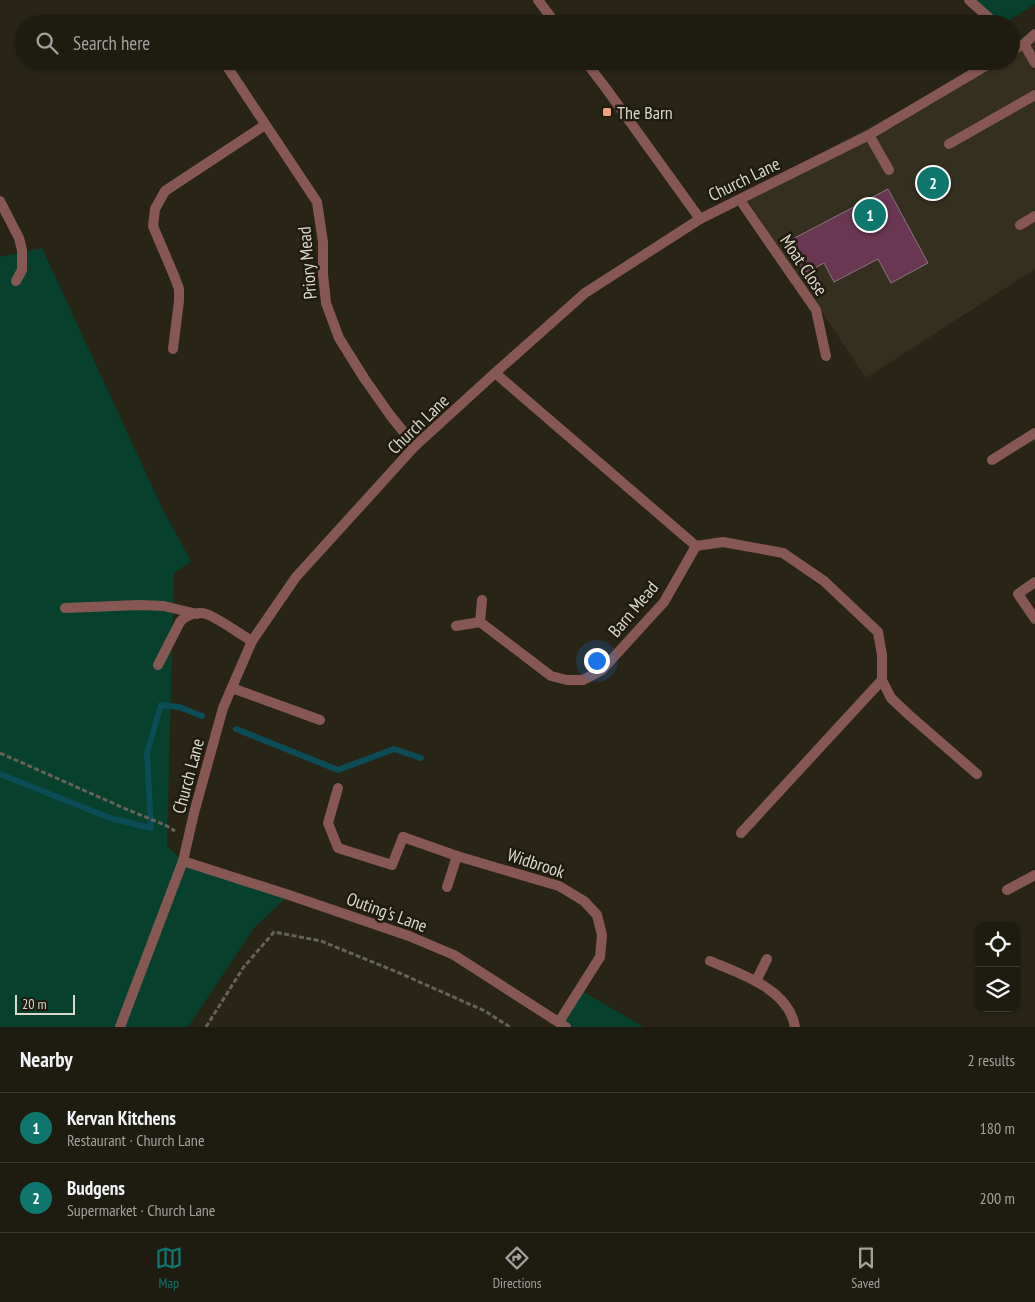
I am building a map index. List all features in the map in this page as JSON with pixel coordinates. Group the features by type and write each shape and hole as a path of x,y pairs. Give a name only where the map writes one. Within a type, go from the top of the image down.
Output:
{"street":[{"path":"538,0 549,15"},
{"path":"969,0 986,15"},
{"path":"1020,46 1035,34"},
{"path":"1024,44 1035,63"},
{"name":"Priory Mead","path":"229,70 316,202 323,242 323,274 326,303 339,338 390,415 415,446"},
{"path":"592,70 700,219"},
{"name":"Church Lane","path":"120,1027 183,861 223,708 252,641 296,577 415,446 585,293 700,219 869,135 979,70"},
{"path":"949,144 1035,95"},
{"path":"172,349 180,301 179,289 153,226 156,209 165,191 265,125"},
{"path":"869,135 889,170"},
{"name":"Moat Close","path":"740,200 816,310 826,356"},
{"path":"0,201 19,238 22,250 22,270 16,281"},
{"path":"1020,225 1035,216"},
{"path":"496,373 696,546 723,542 783,552 824,581 878,632 882,655 882,680 891,698 977,774"},
{"path":"992,460 1035,433"},
{"name":"Barn Mead","path":"480,622 551,676 567,680 583,680 602,670 664,602 696,546"},
{"path":"1035,582 1018,594 1035,619"},
{"path":"456,626 480,622 482,600"},
{"path":"65,608 139,605 164,606 197,614"},
{"path":"158,666 180,622 189,615 205,614 252,641"},
{"path":"740,833 882,680"},
{"path":"232,688 320,720"},
{"name":"Widbrook","path":"338,788 328,823 338,848 392,865 403,838 559,886 584,901 597,915 602,935 600,957 562,1025"},
{"path":"447,887 457,856"},
{"name":"Outing's Lane","path":"183,861 409,936 454,955 562,1025"},
{"path":"1007,890 1035,875"},
{"path":"756,981 767,959"},
{"path":"710,961 756,981 782,1000 794,1018 795,1027"}],"path":[{"path":"0,753 165,825"},
{"path":"206,1027 243,968 274,932 321,941 485,1011 510,1027"}],"shaded area":[{"path":"1032,39 1035,41 1035,269 866,378 744,195 975,70 1020,70 1020,46"}],"green space":[{"path":"969,0 1035,0 1035,4 1018,15 992,15"},
{"path":"42,248 163,510 191,561 174,573 167,846 183,861 289,895 254,928 188,1027 0,1027 0,257"},
{"path":"580,990 644,1027 566,1027 559,1022"}],"building":[{"path":"888,189 928,263 891,283 878,259 834,282 824,263 804,274 787,242"}],"waterway":[{"path":"0,774 110,818 151,828 147,753 161,705 179,707 202,716"},
{"path":"236,729 338,770 394,749 421,758"}],"place":[{"name":"The Barn","path":"607,112"},
{"name":"Budgens","path":"933,183"},
{"name":"Kervan Kitchens","path":"870,215"}]}
